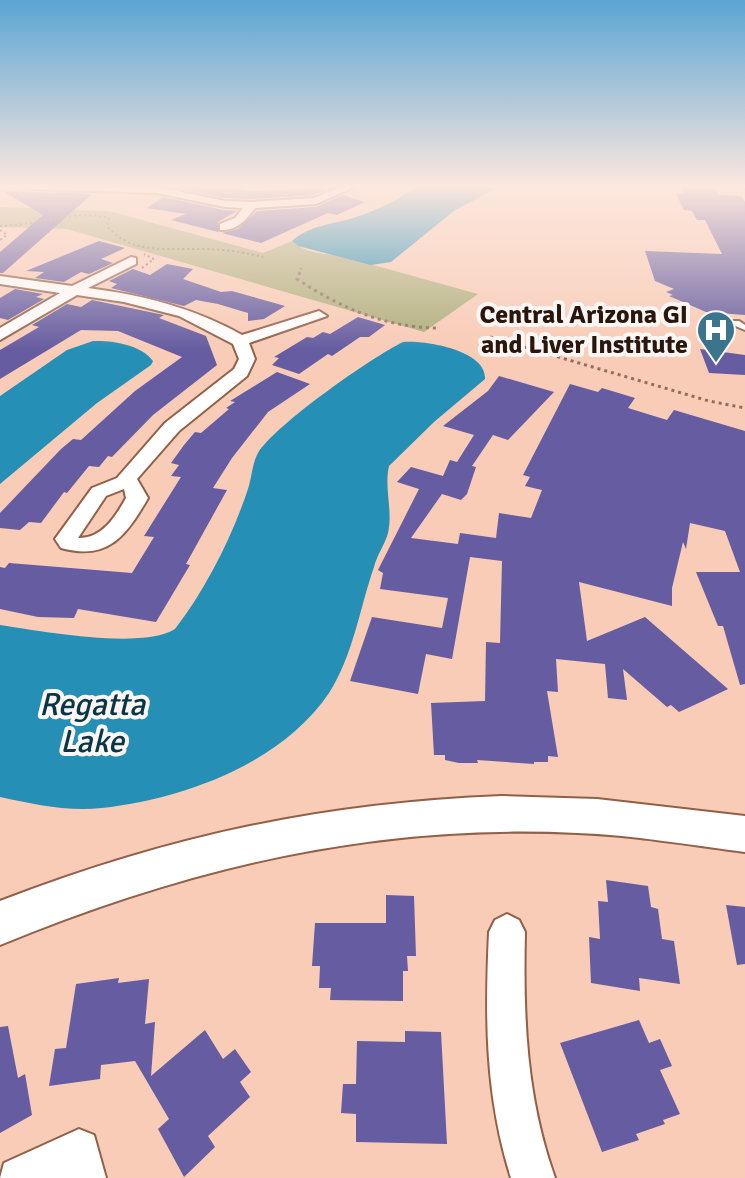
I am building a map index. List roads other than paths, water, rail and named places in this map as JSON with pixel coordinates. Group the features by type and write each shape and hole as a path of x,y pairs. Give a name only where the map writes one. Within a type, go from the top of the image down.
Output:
{"street":[{"path":"0,335 96,277 132,261"},
{"path":"0,280 164,306 193,315 240,341 247,359 241,372 172,427 124,482"},
{"path":"240,341 319,316"},
{"path":"0,923 92,887 189,857 268,837 332,826 473,814 543,814 618,818 745,834"},
{"path":"507,932 503,1035 509,1097 520,1146 533,1178"},
{"path":"19,1178 82,1164"}],"lane":[{"path":"736,323 745,328"}],"water":[{"path":"292,241 417,241 391,262 371,265 298,246"},
{"path":"93,341 126,345 142,351 153,361 0,484 0,396 67,350"},
{"name":"Regatta Lake","path":"403,342 439,345 465,354 483,369 485,379 389,466 388,533 375,563 344,663 329,693 309,718 285,740 228,774 165,796 89,809 51,807 0,797 0,625 116,639 160,635 175,629 208,580 226,544 248,489 258,453 283,426 325,393"}],"place":[{"name":"Central Arizona GI and Liver Institute","path":"716,364"}]}
